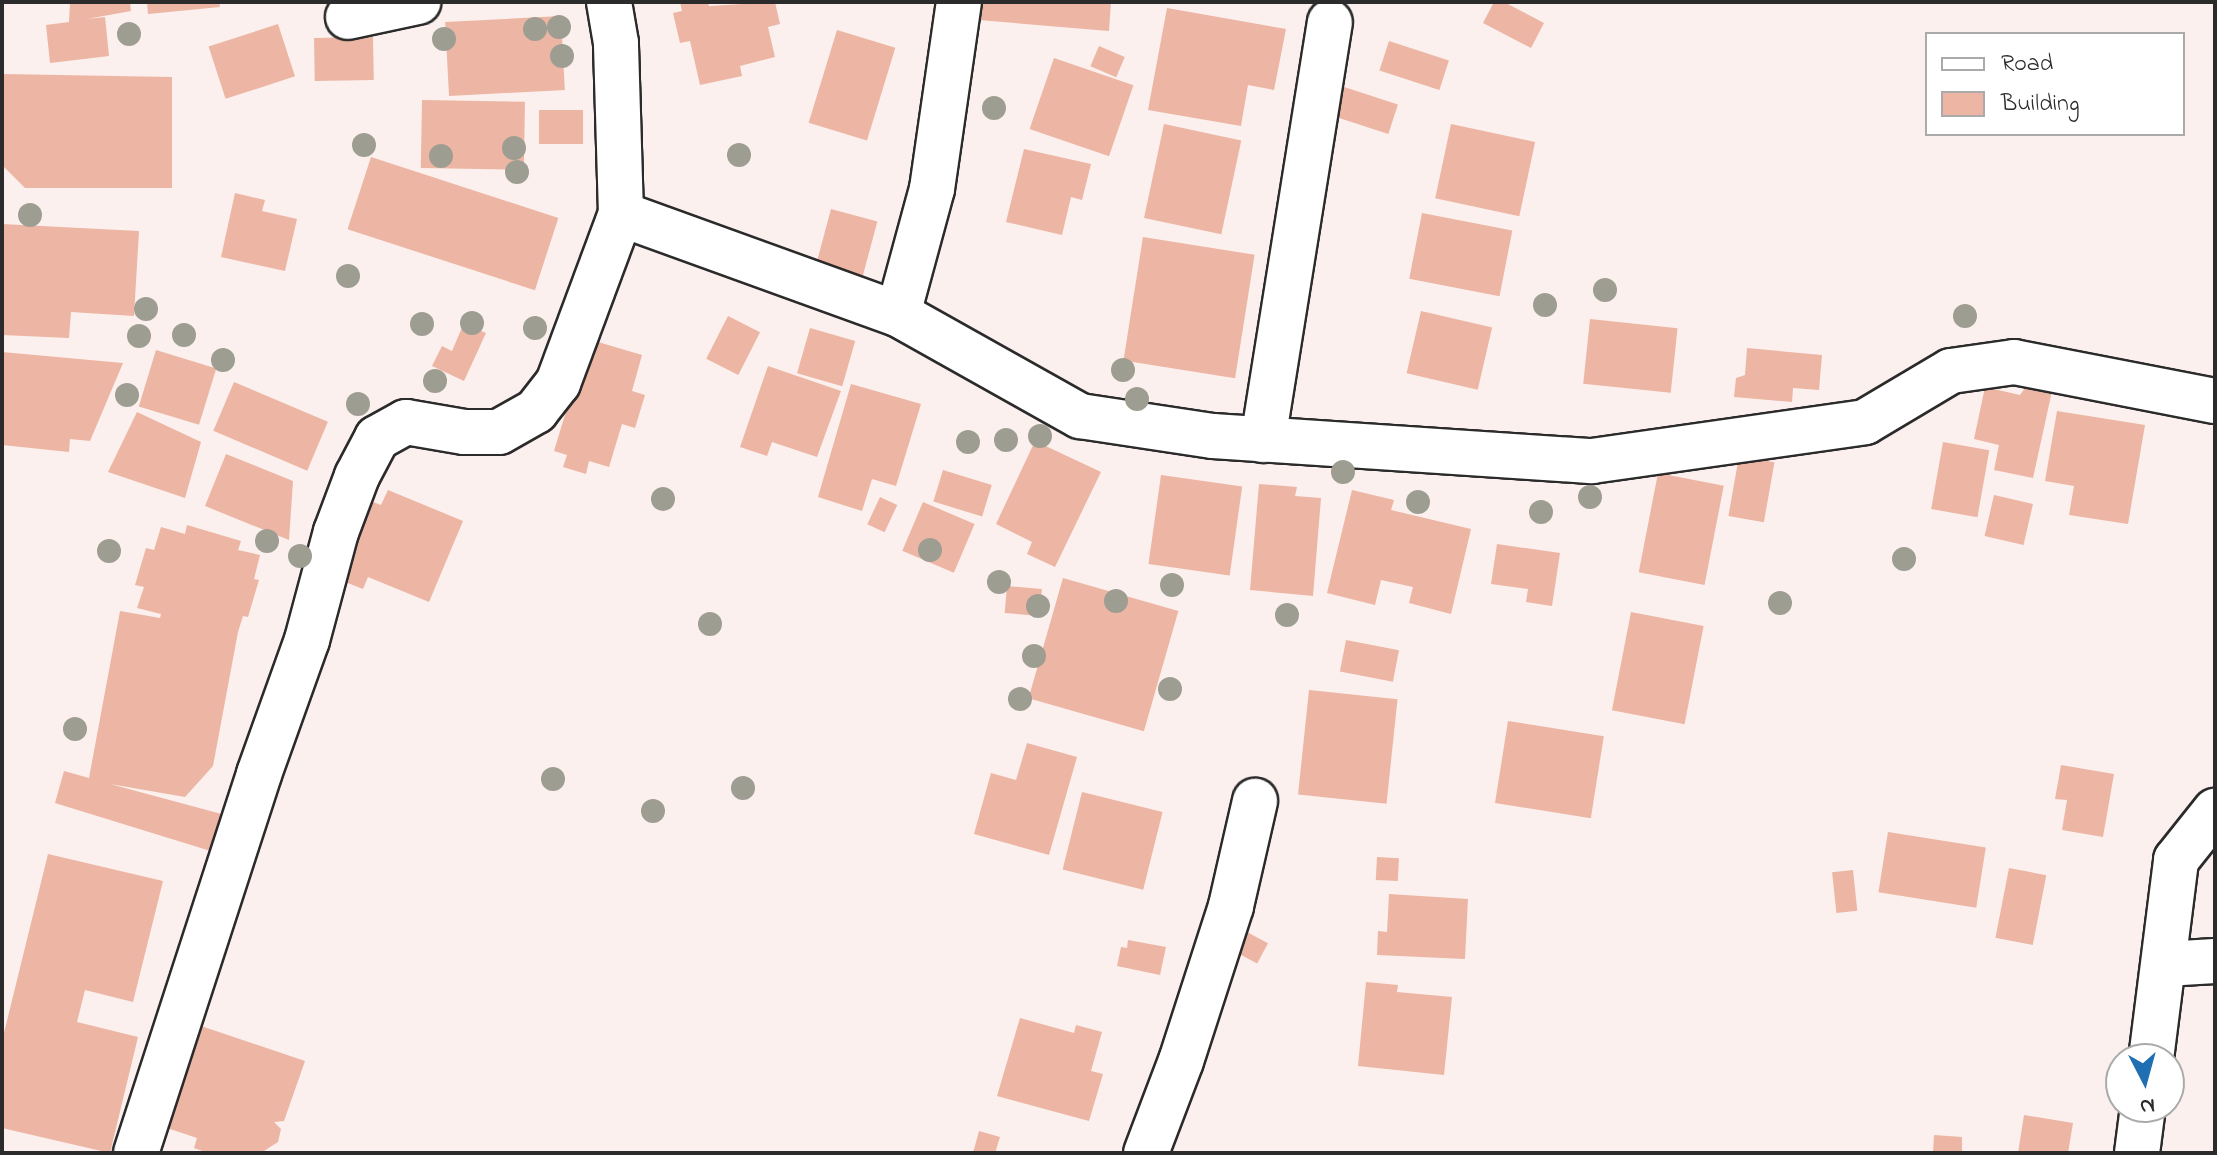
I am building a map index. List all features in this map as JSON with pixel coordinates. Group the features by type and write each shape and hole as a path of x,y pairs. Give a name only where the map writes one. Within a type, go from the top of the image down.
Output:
{"street":[{"path":"348,17 418,2"},
{"path":"136,1153 254,789 307,640 336,532 377,438 406,422 464,432 499,432 536,411 558,383 621,214 616,43 609,2"},
{"path":"898,314 932,189 959,2"},
{"path":"1263,440 1330,22"},
{"path":"621,214 898,314 1080,416 1263,440 1592,461 1865,422 1951,371 2014,362 2215,401"},
{"path":"1146,1153 1181,1061 1227,920 1255,801"},
{"path":"2153,1043 2176,860 2215,811"},
{"path":"2165,964 2215,961"},
{"path":"2137,1153 2141,1123"}],"building":[{"path":"70,2 130,2 131,11 87,19 105,17 109,56 50,63 46,25 69,22"},
{"path":"147,2 219,2 220,7 148,14"},
{"path":"680,2 708,2 709,6 775,2 780,24 768,27 775,57 740,66 742,76 700,85 690,41 680,43 673,13 682,11"},
{"path":"980,2 1111,2 1109,31 979,20"},
{"path":"1494,2 1504,2 1544,23 1531,48 1483,23"},
{"path":"1167,8 1286,29 1274,90 1248,85 1241,126 1148,110"},
{"path":"561,16 565,90 449,96 445,22"},
{"path":"278,24 295,76 226,99 209,47"},
{"path":"837,30 895,48 867,141 809,123"},
{"path":"373,37 374,80 315,81 314,38"},
{"path":"1389,41 1449,60 1439,90 1379,70"},
{"path":"1099,46 1125,57 1116,77 1090,66"},
{"path":"1054,58 1133,85 1109,156 1030,129"},
{"path":"2,74 172,77 172,188 25,188 2,165"},
{"path":"1338,85 1398,104 1388,134 1328,114"},
{"path":"422,100 525,102 524,170 421,168"},
{"path":"539,110 583,110 583,144 539,144"},
{"path":"1164,124 1241,140 1221,234 1144,218"},
{"path":"1451,124 1535,142 1519,216 1435,198"},
{"path":"1024,149 1091,164 1082,200 1071,197 1062,235 1006,222"},
{"path":"371,157 558,218 535,290 348,229"},
{"path":"235,193 265,200 262,211 297,219 285,271 221,257"},
{"path":"831,209 877,221 860,286 814,274"},
{"path":"1422,213 1512,231 1500,296 1409,279"},
{"path":"2,224 139,231 134,316 71,312 69,338 2,335"},
{"path":"1143,237 1255,255 1235,378 1123,360"},
{"path":"1421,311 1492,327 1478,390 1407,373"},
{"path":"728,316 760,332 738,375 706,359"},
{"path":"1590,319 1678,328 1671,393 1583,384"},
{"path":"464,323 486,333 464,381 432,366 442,346 452,351"},
{"path":"810,328 855,341 842,386 797,373"},
{"path":"588,339 642,355 632,391 645,395 635,428 622,424 609,467 589,461 586,474 563,467 567,455 554,451"},
{"path":"1747,348 1822,355 1819,390 1793,388 1792,402 1734,397 1736,378 1745,375"},
{"path":"156,350 216,368 199,425 139,406"},
{"path":"2,352 123,363 90,441 70,439 69,452 2,445"},
{"path":"768,366 841,391 817,457 772,442 767,456 740,447"},
{"path":"234,382 328,422 307,471 213,431"},
{"path":"851,384 921,404 896,486 872,479 862,511 818,497"},
{"path":"2027,385 2052,391 2033,478 1994,470 1999,445 1974,439 1985,387 2020,395"},
{"path":"2057,411 2145,425 2128,524 2069,515 2074,486 2045,481"},
{"path":"137,412 201,442 185,498 108,472"},
{"path":"1035,441 1101,472 1055,567 1027,554 1032,542 996,524"},
{"path":"1943,442 1989,450 1977,517 1931,509"},
{"path":"226,454 293,481 289,540 205,506"},
{"path":"1739,456 1774,462 1764,522 1728,516"},
{"path":"943,470 992,485 982,516 933,502"},
{"path":"1658,473 1724,486 1704,585 1639,572"},
{"path":"1161,475 1242,486 1230,576 1148,564"},
{"path":"1259,484 1297,487 1295,496 1321,498 1313,596 1250,590"},
{"path":"388,490 463,521 429,602 368,577 363,589 335,578 368,500 381,505"},
{"path":"1352,490 1394,500 1391,510 1471,529 1451,614 1409,603 1413,587 1381,580 1375,605 1327,593"},
{"path":"1994,495 2033,504 2024,545 1985,536"},
{"path":"880,497 897,505 885,532 867,524"},
{"path":"923,502 975,524 954,573 902,551"},
{"path":"187,525 241,541 238,550 260,555 254,579 259,580 248,617 243,616 238,632 213,766 185,797 110,784 229,816 217,853 55,803 64,771 89,778 120,611 160,618 161,614 137,608 144,587 135,585 146,548 154,550 161,527 185,534"},
{"path":"1497,544 1560,553 1552,606 1526,602 1528,589 1491,584"},
{"path":"1063,578 1178,611 1144,731 1029,698"},
{"path":"1007,586 1042,589 1040,616 1005,613"},
{"path":"1631,612 1704,626 1685,724 1612,710"},
{"path":"1346,640 1399,650 1393,682 1340,671"},
{"path":"1309,690 1398,699 1387,804 1298,794"},
{"path":"1508,721 1604,736 1591,818 1495,803"},
{"path":"1027,743 1077,757 1049,855 974,834 991,773 1016,780"},
{"path":"2061,765 2114,774 2103,837 2062,830 2067,800 2055,799"},
{"path":"1082,792 1163,812 1143,890 1063,870"},
{"path":"1888,832 1986,847 1976,908 1878,892"},
{"path":"48,854 163,881 133,1002 85,990 77,1022 138,1037 110,1153 2,1128 2,1041"},
{"path":"1377,857 1399,858 1398,881 1376,880"},
{"path":"2009,868 2046,875 2033,945 1995,938"},
{"path":"1853,870 1857,911 1836,913 1832,872"},
{"path":"1389,894 1468,899 1465,959 1377,955 1378,931 1387,932"},
{"path":"1245,931 1268,943 1257,964 1234,951"},
{"path":"1128,940 1166,947 1160,975 1117,966 1121,947 1127,948"},
{"path":"1366,982 1398,985 1397,992 1452,997 1444,1075 1358,1066"},
{"path":"1020,1018 1074,1033 1076,1025 1102,1032 1091,1071 1103,1074 1089,1121 997,1096"},
{"path":"201,1026 305,1061 284,1121 274,1122 281,1129 278,1142 264,1151 208,1153 194,1148 197,1138 167,1128"},
{"path":"2024,1115 2073,1123 2068,1153 2018,1153"},
{"path":"979,1131 1000,1137 995,1153 973,1153"},
{"path":"1934,1135 1962,1137 1962,1153 1933,1153"}]}
